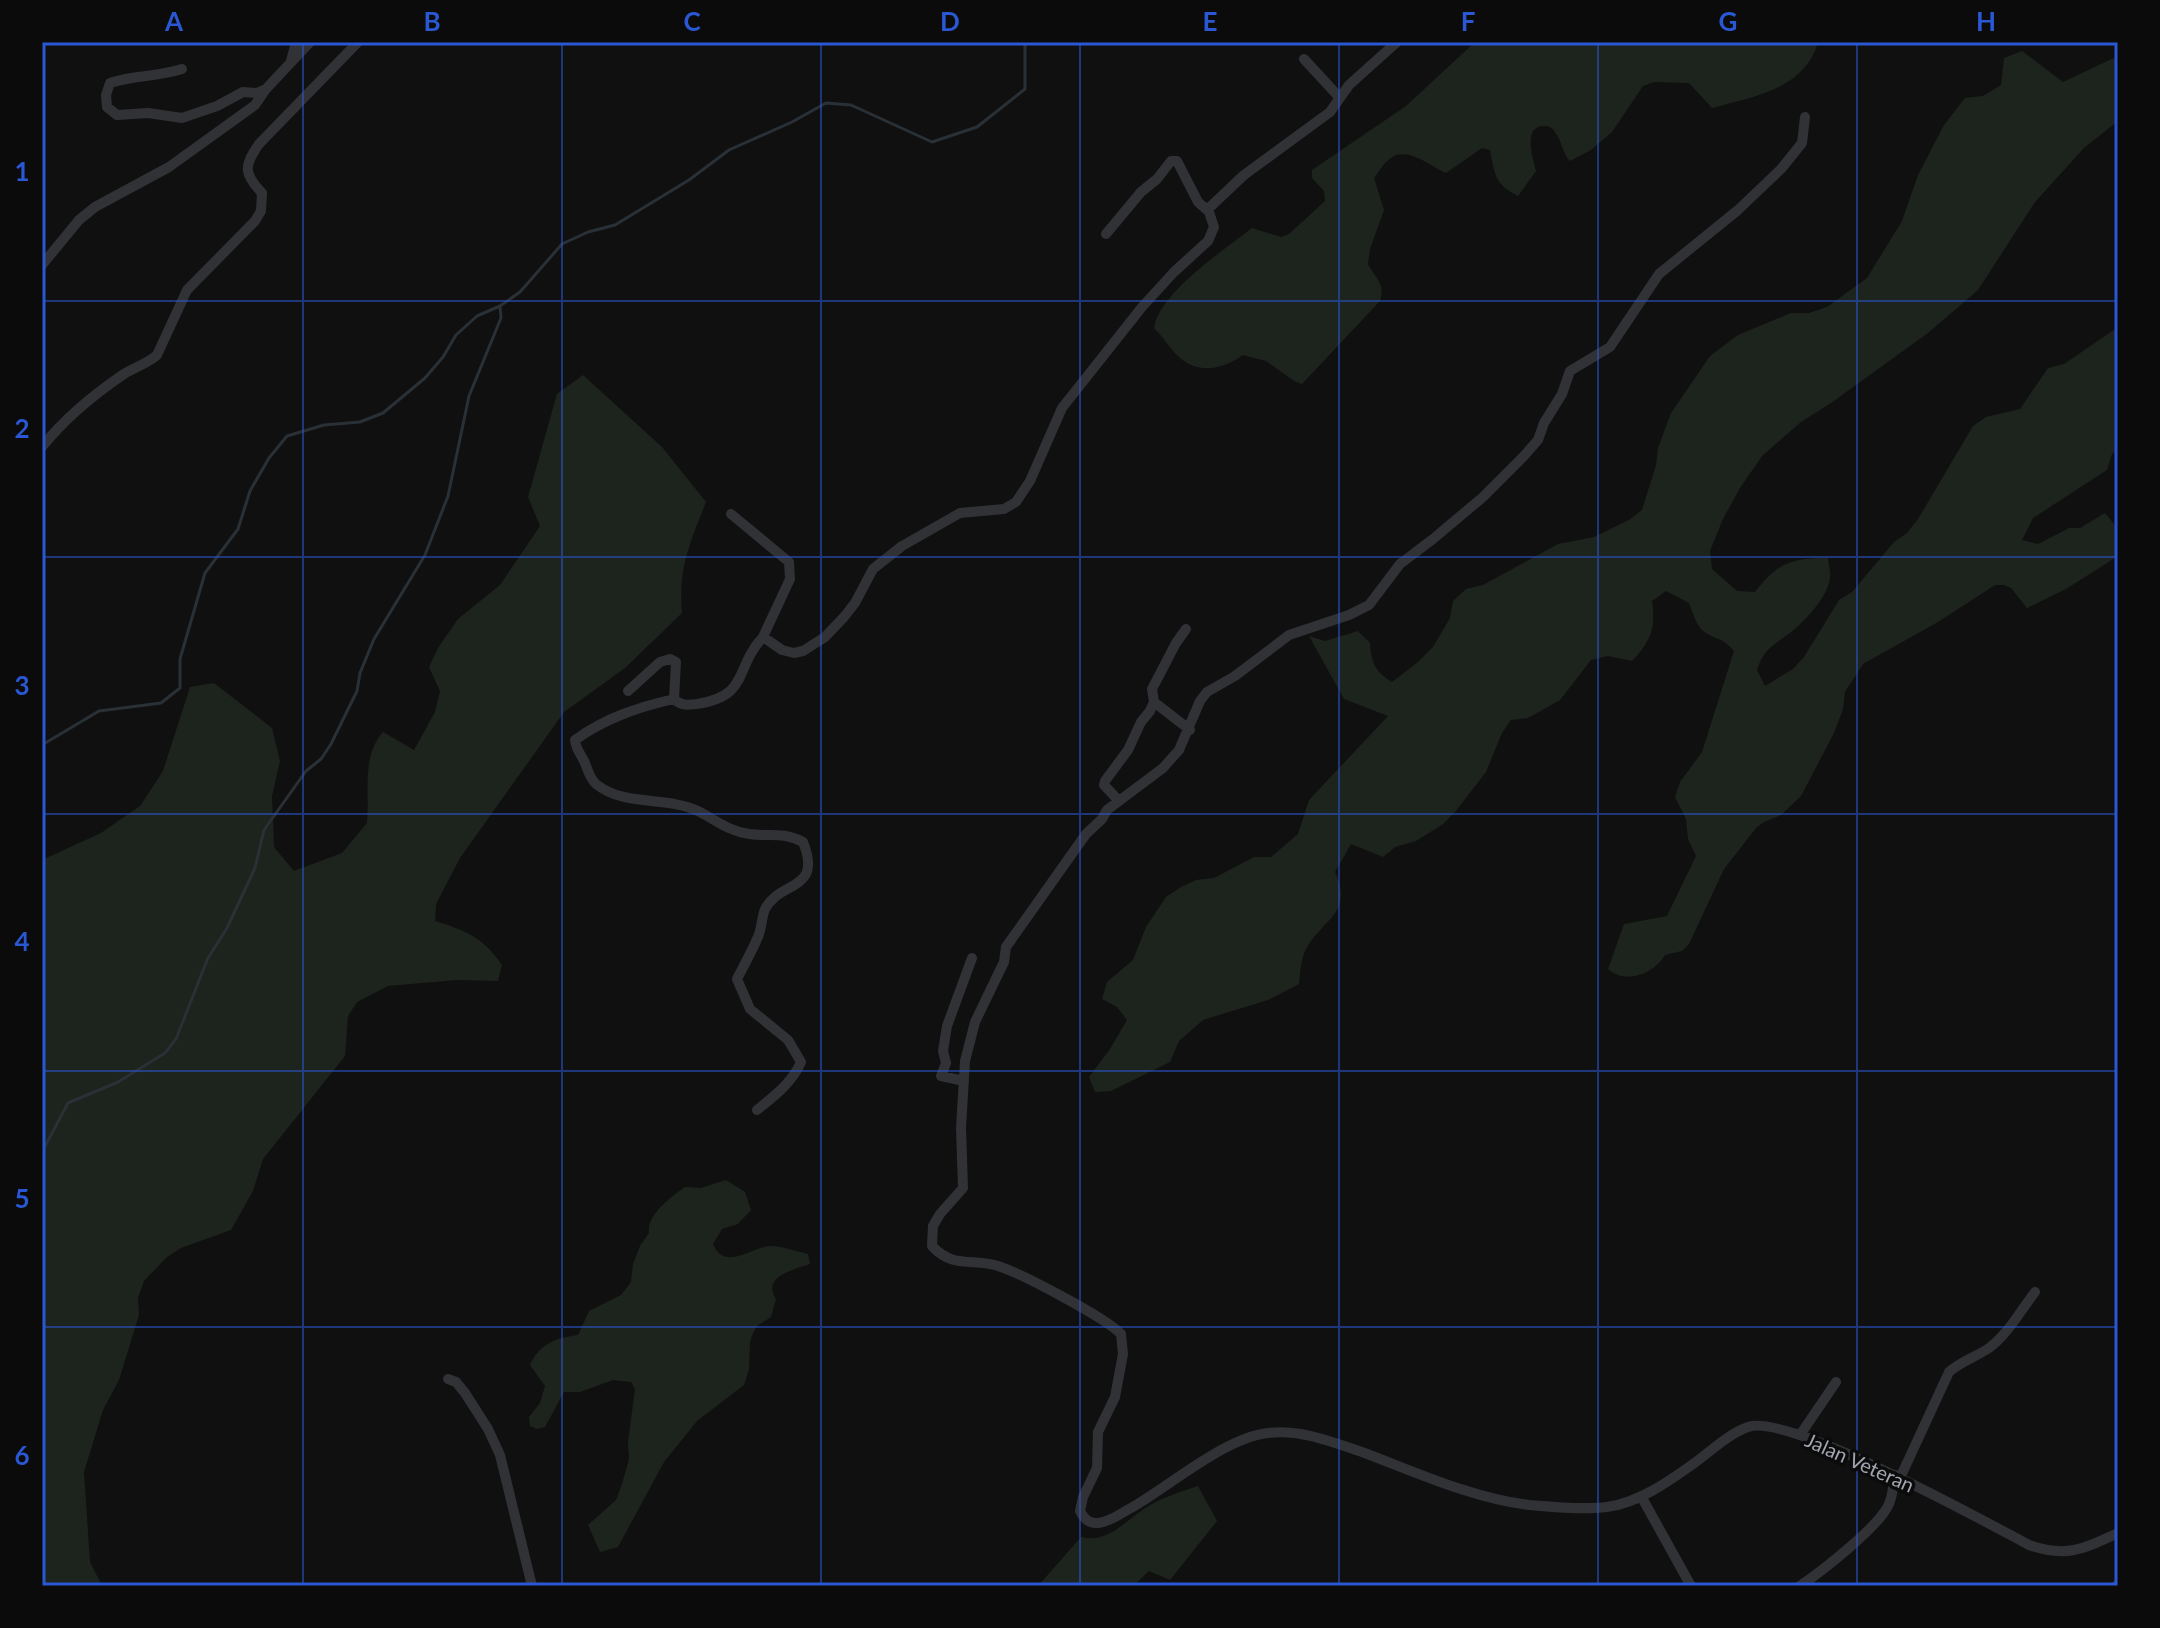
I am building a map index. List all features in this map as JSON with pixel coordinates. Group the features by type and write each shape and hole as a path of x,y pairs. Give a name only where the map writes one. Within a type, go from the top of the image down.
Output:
{"street":[{"path":"290,63 296,42"},
{"path":"42,265 79,220 95,207 169,167 236,121 255,105 310,42"},
{"path":"42,447 59,425 82,405 157,355 187,290 249,228 261,211 262,193 249,177 246,168 249,159 259,144 358,42"},
{"path":"1207,210 1244,175 1330,112 1349,85 1397,42"},
{"path":"1304,59 1340,98"},
{"path":"182,69 110,83 106,95 107,107 117,115 148,113 182,118 217,106 243,92 257,93 266,89"},
{"path":"972,958 947,1026 943,1051 946,1063 941,1076 964,1081 965,1061 975,1022 1004,962 1006,947 1086,834 1107,810 1171,761 1190,730 1200,701 1207,692 1235,676 1289,635 1369,605 1400,564 1483,497 1538,440 1544,423 1562,394 1570,371 1610,347 1659,274 1738,210 1781,169 1802,143 1805,117"},
{"path":"763,637 782,650 794,653 803,651 825,637 844,617 873,569 902,546 960,513 1004,509 1016,502 1030,481 1062,408 1148,300 1212,235 1214,227 1177,161 1171,161 1106,234"},
{"path":"628,691 660,662 670,659 676,662 674,699 677,703 686,705 720,698 731,692 741,677 747,658 763,637 790,579 789,562 731,514"},
{"path":"1119,801 1104,785 1105,781 1128,750 1154,702 1152,689 1186,629"},
{"path":"674,699 648,704 614,717 575,740 576,748 595,783 608,792 672,803 698,811 728,829 748,834 777,833 803,842 809,855 805,873 798,885 774,897 769,904 757,939 737,979 750,1009 788,1040 801,1062 776,1096 757,1110"},
{"path":"1154,702 1190,730"},
{"name":"Jalan Veteran","path":"964,1081 961,1128 963,1188 933,1226 932,1246 957,1262 987,1263 1012,1271 1083,1309 1121,1334 1123,1354 1115,1397 1098,1432 1097,1468 1080,1511 1087,1521 1103,1522 1115,1517 1220,1452 1244,1439 1266,1433 1299,1433 1477,1492 1527,1505 1608,1507 1641,1496 1669,1481 1748,1427 1764,1425 1800,1435 1898,1477 2029,1545 2048,1551 2065,1553 2118,1533"},
{"path":"1800,1586 1887,1509 1898,1477 1949,1372 2001,1337 2035,1292"},
{"path":"448,1379 456,1382 465,1393 500,1455 532,1586"},
{"path":"1800,1435 1836,1382"},
{"path":"1641,1496 1691,1586"}],"shaded area":[{"path":"1475,42 1818,42 1802,71 1790,81 1760,95 1712,108 1689,83 1654,82 1643,86 1612,132 1591,150 1570,161 1553,129 1537,127 1531,137 1536,171 1518,196 1500,182 1490,150 1482,148 1446,173 1405,154 1391,158 1374,178 1384,210 1368,264 1381,286 1380,301 1302,384 1266,361 1243,355 1228,364 1211,368 1194,366 1179,357 1154,328 1158,315 1180,287 1252,228 1281,237 1289,234 1325,201 1324,191 1312,178 1312,170 1406,106"},
{"path":"2022,51 2063,82 2118,56 2118,121 2084,148 2035,202 1978,290 1928,333 1801,422 1762,456 1723,519 1710,551 1712,569 1737,591 1755,592 1770,574 1786,564 1804,559 1828,558 1829,584 1821,600 1802,622 1769,648 1759,663 1757,670 1765,686 1793,669 1804,657 1839,600 1852,592 1894,542 1907,533 1973,426 1986,417 2020,409 2048,368 2064,364 2118,327 2118,448 2112,454 2107,470 2033,518 2022,540 2038,544 2069,528 2080,528 2105,513 2118,529 2118,556 2066,589 2027,608 2011,588 1995,585 1938,622 1863,664 1845,692 1843,709 1834,733 1801,796 1781,815 1756,828 1724,869 1689,944 1682,951 1665,955 1647,972 1631,977 1615,974 1608,969 1624,924 1667,916 1696,856 1688,839 1686,819 1675,797 1680,782 1702,752 1734,651 1703,630 1695,620 1689,603 1666,591 1652,601 1651,634 1632,661 1608,656 1591,660 1560,700 1528,718 1511,720 1502,733 1486,772 1443,824 1416,841 1395,847 1383,857 1351,844 1335,872 1340,886 1338,907 1305,951 1299,984 1268,1000 1203,1020 1179,1041 1170,1062 1111,1091 1095,1092 1089,1077 1127,1020 1117,1007 1102,999 1107,982 1133,960 1146,927 1166,897 1196,880 1214,878 1254,857 1271,857 1298,834 1309,800 1388,716 1344,699 1309,636 1325,641 1358,631 1370,643 1378,670 1392,682 1433,647 1450,618 1453,601 1466,589 1483,585 1558,544 1594,537 1642,510 1658,448 1671,413 1710,356 1738,335 1791,313 1809,313 1827,307 1867,278 1902,221 1918,175 1944,125 1965,98 1983,96 2001,85 2004,58"},
{"path":"583,375 662,447 706,502 690,543 684,569 682,613 625,668 564,712 460,858 436,904 435,921 473,936 495,956 502,965 498,981 457,980 388,986 357,1002 348,1016 345,1056 263,1159 253,1191 231,1230 181,1248 167,1257 144,1281 138,1298 139,1315 119,1380 103,1410 84,1472 90,1562 102,1586 42,1586 42,860 101,833 140,806 163,771 190,687 214,683 272,728 280,761 272,796 274,847 294,871 342,853 367,823 369,764 376,742 383,732 414,750 435,712 440,691 429,667 438,648 458,619 500,585 540,526 528,497 557,394"},
{"path":"726,1180 745,1192 751,1210 738,1224 722,1229 713,1244 718,1252 731,1257 775,1246 808,1254 810,1264 776,1279 772,1291 776,1299 771,1317 757,1326 750,1342 749,1369 744,1385 697,1421 664,1462 618,1547 600,1552 588,1525 616,1500 622,1484 629,1459 628,1442 635,1389 631,1382 613,1380 580,1392 564,1392 545,1427 537,1429 530,1426 529,1417 540,1403 545,1386 530,1365 539,1351 550,1343 578,1335 589,1311 621,1295 631,1282 633,1264 649,1233 651,1220 667,1201 685,1187 701,1188"},
{"path":"1198,1486 1217,1521 1170,1580 1149,1571 1133,1586 1038,1586 1081,1537 1107,1535 1157,1502"}],"waterway":[{"path":"42,745 99,711 161,703 180,688 180,659 205,573 238,529 250,491 269,458 287,436 324,425 360,422 383,413 425,378 456,335 477,316 500,306 520,292 562,244 588,232 615,225 689,180 729,150 826,103 851,105 932,142 977,127 1025,89 1025,42"},
{"path":"42,1152 68,1103 118,1082 165,1053 176,1039 208,958 227,928 255,868 264,830 306,771 321,759 331,744 357,691 360,673 374,639 425,555 448,496 469,396 501,318 500,306"}]}
